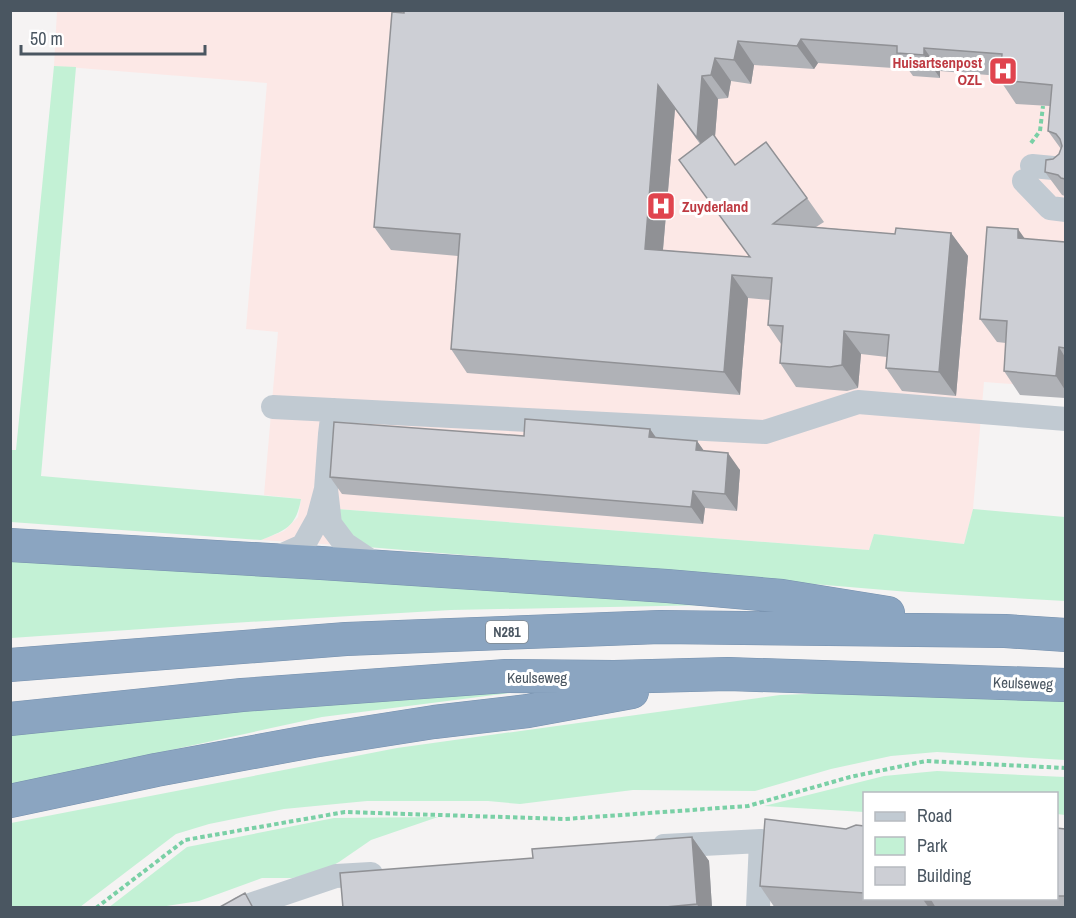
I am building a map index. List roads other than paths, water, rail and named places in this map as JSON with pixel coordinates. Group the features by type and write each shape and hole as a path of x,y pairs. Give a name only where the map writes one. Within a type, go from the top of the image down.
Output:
{"highway":[{"name":"N281","path":"10,545 380,567 782,596 1005,631"},
{"name":"N281","path":"10,665 335,640 489,632 660,627 1005,631 1065,635"},
{"name":"Keulseweg","path":"10,719 242,695 506,676 614,677 728,674 1065,685"},
{"path":"10,801 156,770 313,741 434,722 528,711 728,674"}],"street":[{"path":"1064,169 1028,165 1050,208 1065,210"},
{"path":"273,407 765,432 858,402 1065,419"},
{"path":"333,410 326,489 330,524 345,544 380,567"},
{"path":"273,560 303,546 318,519 326,489"},
{"path":"647,847 769,834 758,908"},
{"path":"241,908 300,898 336,876 395,872"}],"place":[{"name":"Huisartsenpost OZL","path":"1003,71"},
{"name":"Zuyderland","path":"661,206"}]}
